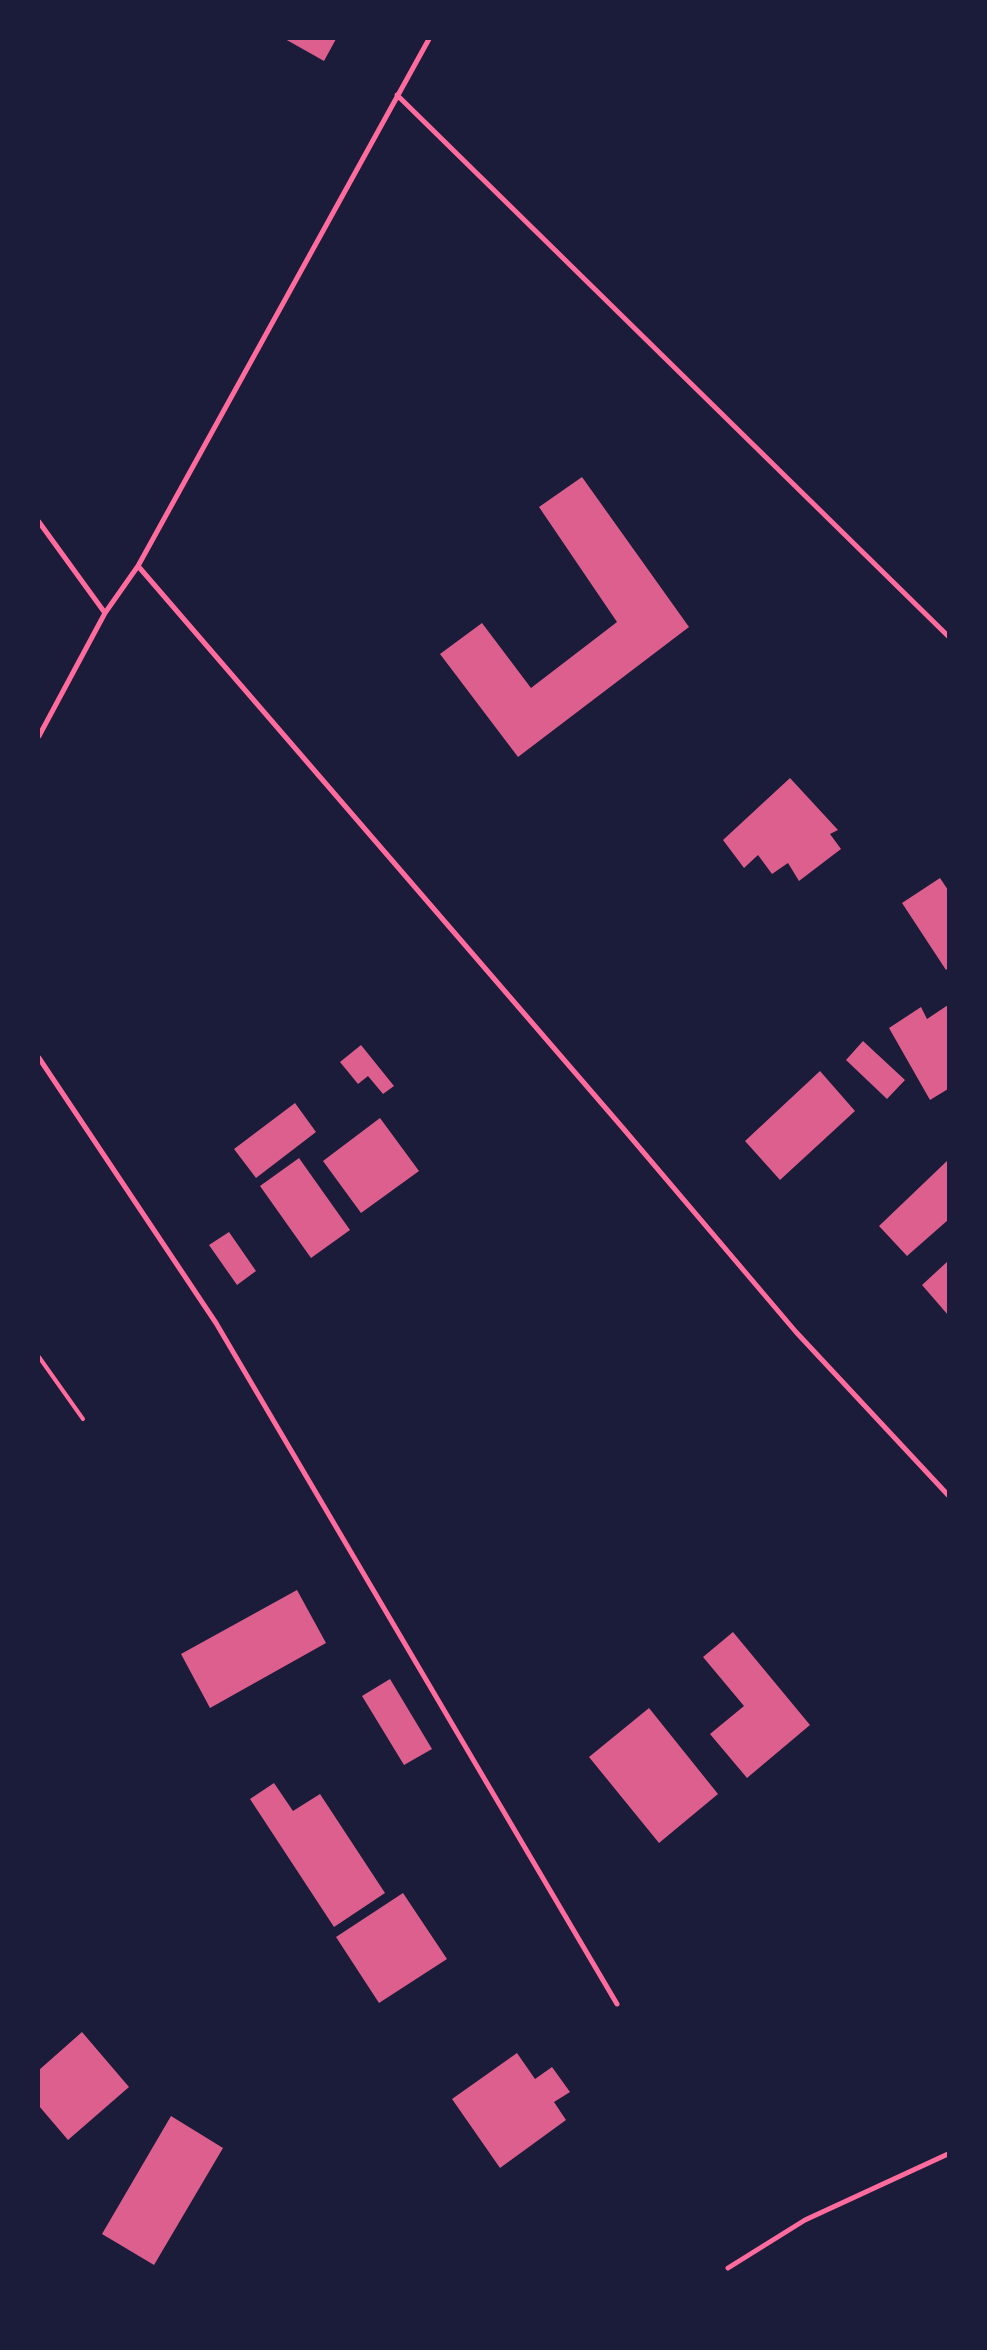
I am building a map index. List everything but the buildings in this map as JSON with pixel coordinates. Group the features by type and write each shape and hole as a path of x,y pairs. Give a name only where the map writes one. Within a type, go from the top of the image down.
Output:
{"street":[{"path":"39,736 105,614 138,566 429,39"},
{"path":"397,94 948,636"},
{"path":"39,522 105,614"},
{"path":"138,566 622,1127 796,1332 948,1494"},
{"path":"39,1058 216,1323 617,2004"},
{"path":"728,2268 805,2220 948,2154"}],"lane":[{"path":"39,1356 84,1419"}]}
